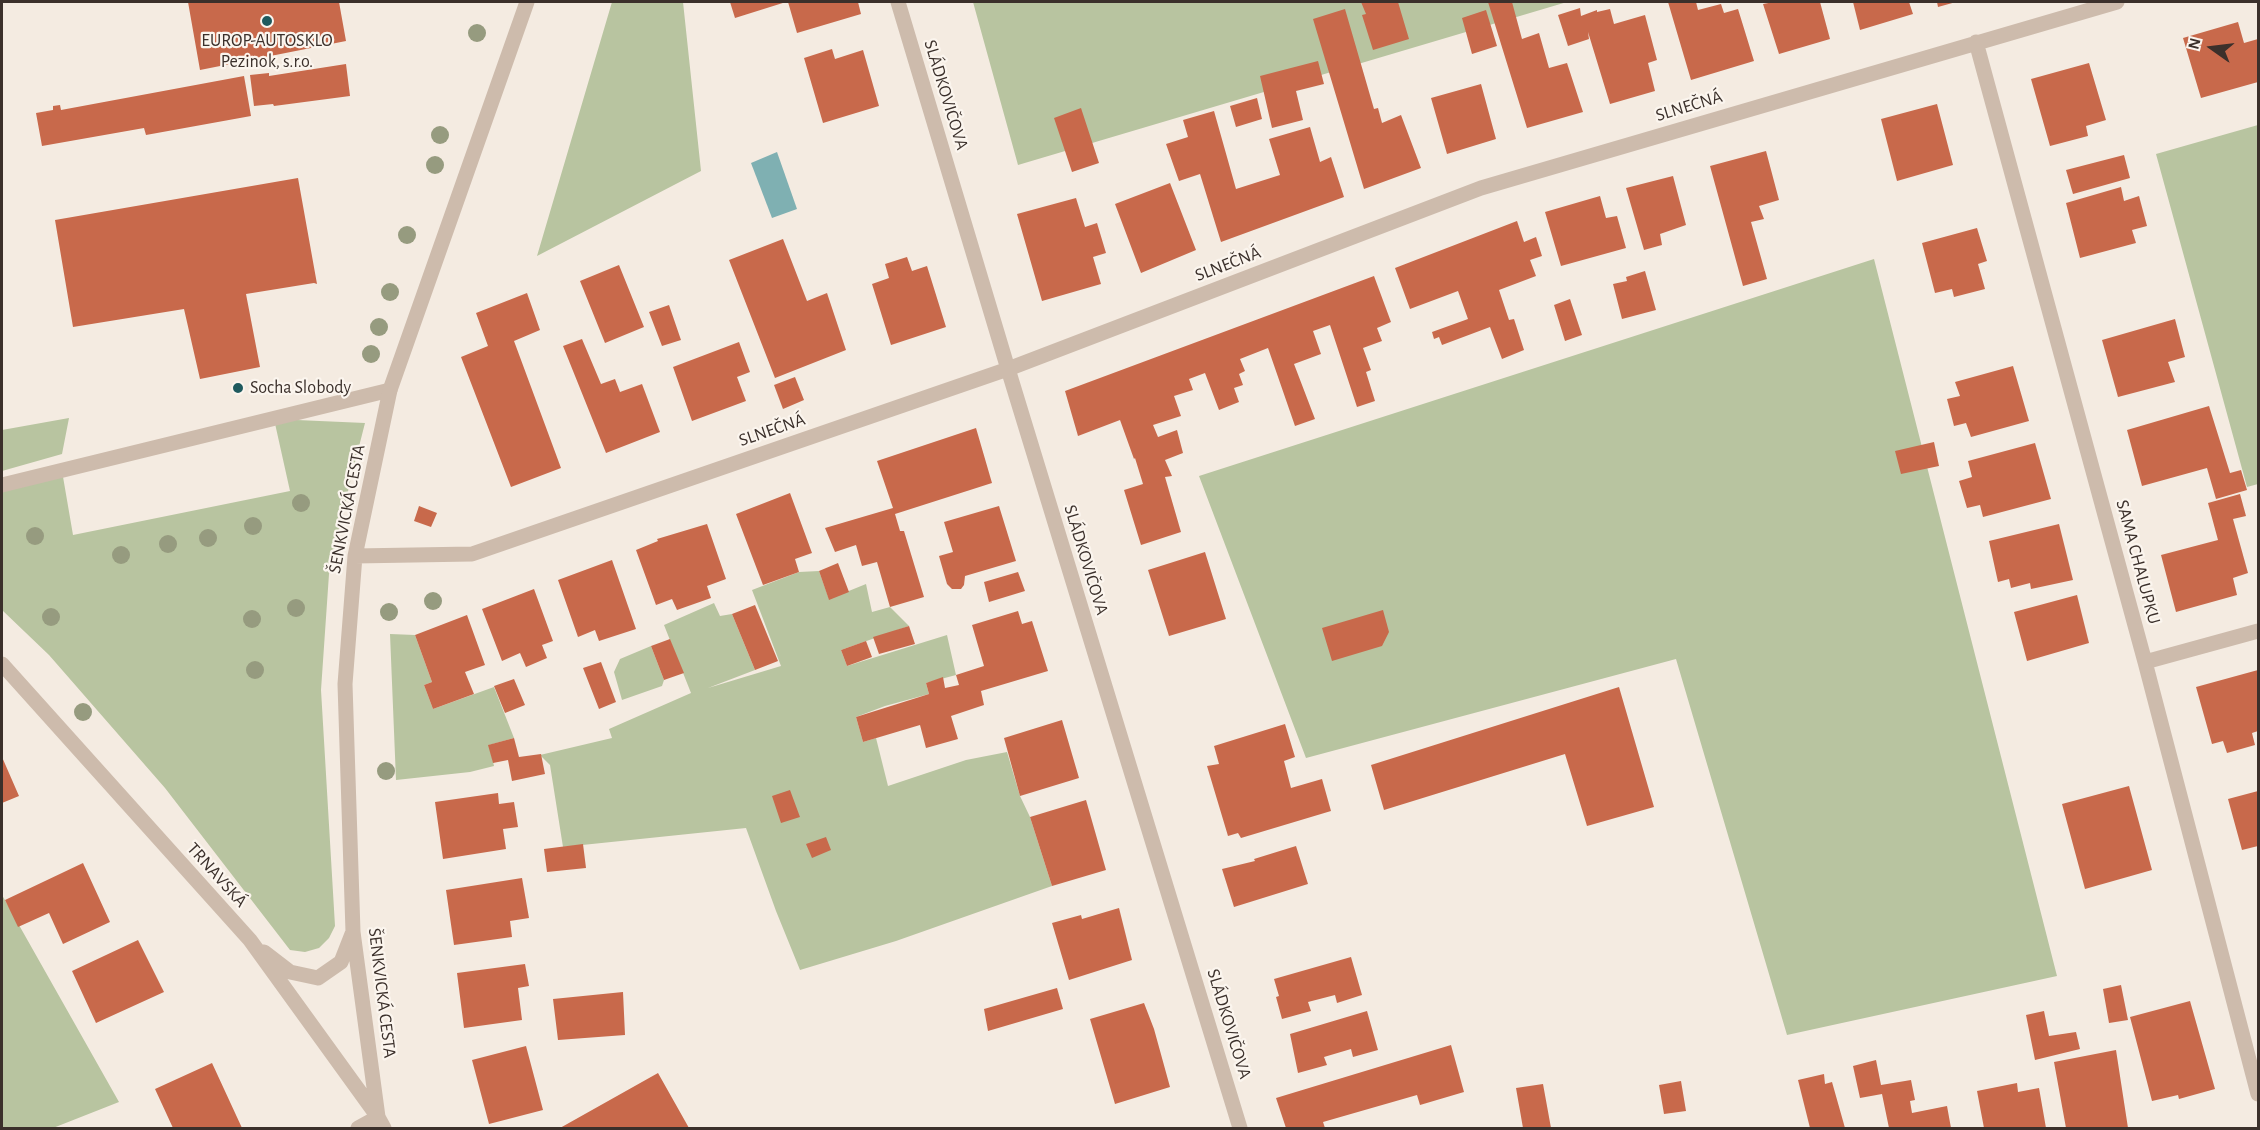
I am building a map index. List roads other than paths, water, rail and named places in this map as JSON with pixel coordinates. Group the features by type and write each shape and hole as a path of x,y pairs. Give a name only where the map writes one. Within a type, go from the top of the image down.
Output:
{"street":[{"name":"ŠENKVICKÁ CESTA","path":"381,1123 353,932 345,684 355,556 390,390 527,2"},
{"name":"SLÁDKOVIČOVA","path":"898,2 1240,1128"},
{"name":"SLNEČNÁ","path":"355,556 472,554 1008,369 1481,188 2117,2"},
{"name":"SAMA CHALUPKU","path":"1976,42 2145,662 2259,1094"},
{"path":"2,485 390,390"},
{"path":"2145,662 2259,631"},
{"name":"TRNAVSKÁ","path":"3,668 250,940 381,1123"},
{"path":"250,940 290,972 318,978 341,962 353,932"},
{"path":"358,1128 381,1123"}],"water":[{"path":"777,152 797,209 772,218 751,163"}],"place":[{"name":"EUROP-AUTOSKLO Pezinok, s.r.o.","path":"267,21"},
{"name":"Socha Slobody","path":"238,388"}]}
